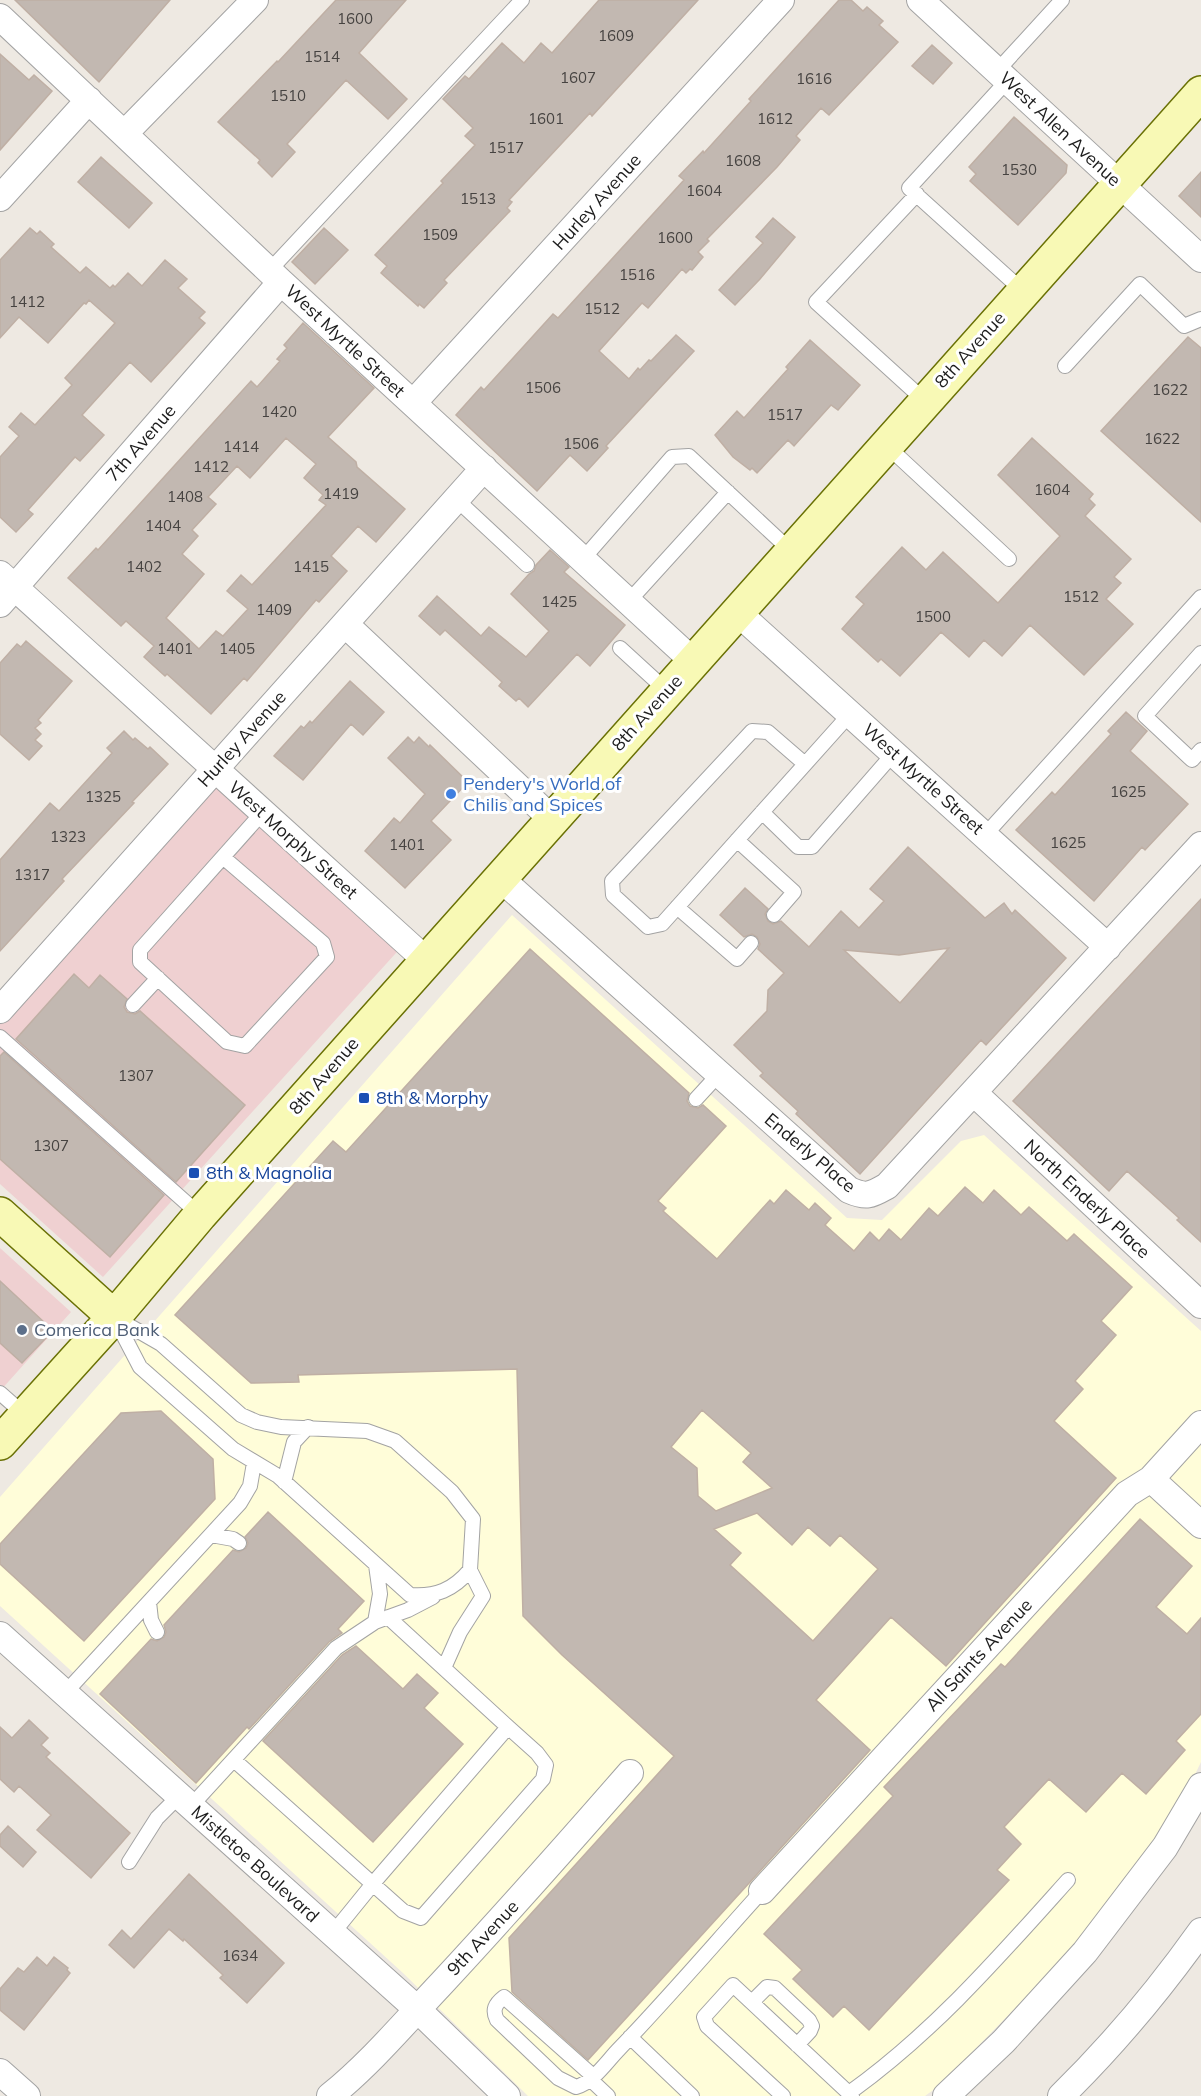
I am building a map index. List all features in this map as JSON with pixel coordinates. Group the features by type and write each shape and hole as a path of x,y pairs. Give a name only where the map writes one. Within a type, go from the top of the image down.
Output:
{"main road":[{"name":"8th Avenue","path":"0,1443 114,1317 200,1215 552,819 1201,93"},
{"path":"2,1221 114,1317"}],"street":[{"path":"125,133 255,0"},
{"name":"Hurley Avenue","path":"413,403 781,0"},
{"name":"West Allen Avenue","path":"920,0 1201,259"},
{"name":"West Myrtle Street","path":"0,17 275,277 693,661"},
{"path":"0,198 89,100"},
{"name":"7th Avenue","path":"5,589 275,277"},
{"name":"Hurley Avenue","path":"0,1010 484,468"},
{"name":"West Morphy Street","path":"5,589 216,769 427,961"},
{"name":"West Myrtle Street","path":"737,612 1108,947"},
{"path":"345,624 552,819"},
{"name":"Enderly Place","path":"500,878 849,1190 862,1196 873,1194 887,1186 1201,845"},
{"name":"North Enderly Place","path":"974,1093 1201,1305"},
{"name":"All Saints Avenue","path":"762,1891 1127,1494 1150,1479 1201,1424"},
{"path":"1150,1479 1201,1525"},
{"name":"Mistletoe Boulevard","path":"0,1635 417,2009 507,2096"},
{"name":"9th Avenue","path":"330,2096 346,2083 417,2009 630,1773"},
{"path":"946,2096 1004,2041 1085,1952 1165,1847 1201,1785"},
{"path":"1060,2096 1097,2060 1159,1988 1201,1931"},
{"path":"0,2072 27,2096"}],"lane":[{"path":"275,277 522,0"},
{"path":"1023,291 909,188 1062,0"},
{"path":"917,194 816,302 925,401"},
{"path":"1065,366 1140,284 1184,326 1201,319"},
{"path":"886,445 1009,559"},
{"path":"583,560 672,457 689,456 791,551"},
{"path":"629,602 728,492"},
{"path":"456,500 526,565"},
{"path":"985,835 1201,597"},
{"path":"620,648 667,691"},
{"path":"1201,653 1145,717 1192,760 1201,750"},
{"path":"805,764 768,732 752,731 612,881 613,895 648,927 662,924 850,714"},
{"path":"762,812 798,847 812,847 894,753"},
{"path":"224,858 323,943 327,957 245,1046 227,1042 140,962 140,950 263,812"},
{"path":"737,840 794,892 774,915"},
{"path":"677,907 737,959 751,943"},
{"path":"133,1005 158,978"},
{"path":"0,1037 25,1052 200,1215"},
{"path":"696,1099 719,1074"},
{"path":"114,1317 161,1344 241,1415 257,1422 282,1427 367,1431 395,1441 452,1492 473,1519 470,1570 483,1596 460,1632 444,1668"},
{"path":"114,1317 140,1367 233,1449 284,1482 410,1595 428,1596 448,1589"},
{"path":"0,1393 25,1415"},
{"path":"284,1482 288,1458 294,1442 308,1427"},
{"path":"65,1693 240,1503 250,1485 254,1463"},
{"path":"211,1535 233,1539 239,1543"},
{"path":"375,1622 380,1594 376,1565"},
{"path":"129,1863 157,1818 185,1801 234,1760 285,1695 336,1648 375,1622 408,1610 448,1589 470,1570"},
{"path":"149,1602 151,1620 157,1632"},
{"path":"234,1760 403,1911 421,1918 543,1779 546,1765 537,1753 388,1617"},
{"path":"333,1933 372,1884 508,1727"},
{"path":"783,2096 707,2026 704,2017 733,1985 850,2095 897,2057 967,1992 1068,1880"},
{"path":"608,2096 591,2078 504,1997 498,2001 494,2007 496,2020 558,2078 576,2087 585,2084 591,2078 630,2037 762,1891"},
{"path":"752,2002 767,1987 775,1988 812,2025 810,2031 798,2045"},
{"path":"630,2037 692,2096"}],"shaded area":[{"path":"215,769 405,943 103,1277 0,1184 0,1010"},
{"path":"512,915 847,1218 882,1220 961,1141 984,1135 1201,1331 1201,1762 1188,1789 1107,1914 940,2085 925,2096 528,2096 403,1973 0,1606 0,1497"},
{"path":"0,1248 71,1312 0,1391"}],"building":[{"path":"15,0 170,0 99,82"},
{"path":"336,0 406,0 359,53 407,99 388,119 346,80 287,144 295,152 272,177 258,163 260,160 218,122"},
{"path":"599,0 698,0 592,116 590,113 509,200 512,202 507,208 510,211 444,280 447,283 424,308 419,304 418,306 381,273 387,266 375,255 443,183 441,181 475,145 465,136 473,128 443,99 465,76 469,79 502,43 524,63 541,43 552,53"},
{"path":"839,0 851,0 863,11 867,7 883,21 879,25 898,42 829,115 821,108 796,136 800,140 777,167 707,239 709,241 698,252 703,257 692,270 686,273 682,269 648,308 642,303 599,351 629,379 638,368 640,370 649,360 651,361 676,335 694,351 606,446 608,448 587,471 570,455 537,491 456,415 481,387 484,390 553,314 558,318 684,180 679,176 703,151 704,153 751,101 749,99"},
{"path":"932,45 952,63 933,84 912,66"},
{"path":"0,54 29,80 34,75 52,91 0,150"},
{"path":"1014,117 1067,165 1066,173 1018,225 970,181 976,174 969,167"},
{"path":"101,157 152,203 129,228 78,182"},
{"path":"1201,172 1201,217 1179,196"},
{"path":"773,218 795,237 735,305 719,290 763,243 756,237"},
{"path":"30,228 37,234 40,231 54,244 51,247 80,273 86,267 110,288 113,285 115,287 128,273 142,286 165,260 187,279 178,288 205,312 199,318 205,323 151,382 130,362 82,415 104,435 80,461 75,457 28,510 33,514 16,532 0,517 0,457 19,436 9,427 21,413 35,425 72,385 65,378 115,323 89,300 48,343 19,317 0,338 0,260"},
{"path":"324,228 348,250 315,284 292,262"},
{"path":"303,323 374,388 328,437 356,462 357,467 405,509 376,542 358,526 331,556 347,571 319,602 316,600 247,681 244,678 211,714 167,674 165,676 144,657 154,646 126,621 121,626 68,578 96,548 98,550 251,381 257,387 280,361 277,359 287,348 284,345","holes":["286,438 316,464 304,478 323,495 319,500 326,505 252,585 241,575 227,591 248,609 223,636 216,631 199,649 166,618 204,574 182,554 198,536 192,530 216,504 208,497 237,466 250,478"]},
{"path":"1188,337 1201,348 1201,522 1101,431"},
{"path":"810,340 860,385 838,410 831,405 794,446 788,440 757,473 752,468 750,470 733,457 715,435 737,411 744,418 788,369 786,367"},
{"path":"1032,438 1093,494 1089,499 1095,505 1085,516 1131,559 1114,577 1121,583 1106,599 1133,624 1084,675 1030,625 1002,656 984,640 969,657 941,632 900,676 881,659 878,662 842,629 864,604 856,597 902,547 926,570 943,552 998,603 1060,536 998,475"},
{"path":"550,550 569,567 564,572 625,625 590,666 577,654 528,707 519,698 516,701 499,686 502,682 445,630 440,635 419,616 437,596 481,636 489,627 526,657 549,631 511,594 534,571 536,565"},
{"path":"26,641 72,681 38,720 41,723 35,728 41,734 35,740 42,746 29,760 0,734 0,663 17,644 21,647"},
{"path":"350,681 384,712 363,735 351,724 303,780 274,756 301,726 304,728 310,721 312,723"},
{"path":"1126,712 1147,731 1130,751 1188,804 1145,850 1142,847 1094,901 1016,830 1052,792 1055,795 1111,734 1108,731"},
{"path":"124,731 133,740 135,738 148,749 150,747 168,764 62,879 64,881 0,951 0,860 50,803 59,811 112,753 107,748"},
{"path":"408,737 414,743 419,737 429,747 430,745 468,782 431,821 451,840 405,888 365,851 394,818 400,823 425,794 388,758"},
{"path":"908,847 985,918 1004,903 1012,914 1015,910 1066,958 986,1045 981,1040 860,1174 796,1114 798,1111 760,1076 763,1073 734,1045 767,1011 768,990 784,973 758,949 760,944 757,937 752,934 744,937 720,915 745,888 768,909 765,914 768,921 773,924 781,921 809,947 841,911 859,928 884,901 870,889","holes":["949,948 900,1003 844,950 899,955"]},
{"path":"1201,899 1201,1242 1177,1220 1179,1218 1127,1171 1109,1191 1013,1101"},
{"path":"530,949 689,1093 687,1101 690,1106 698,1108 703,1105 726,1126 658,1201 666,1208 663,1211 717,1259 770,1200 774,1204 786,1190 809,1210 815,1203 831,1218 825,1225 854,1251 870,1232 879,1241 889,1229 901,1240 929,1208 938,1216 965,1187 983,1203 994,1190 1021,1215 1029,1207 1067,1241 1074,1234 1132,1287 1101,1321 1116,1335 1075,1381 1083,1389 1054,1421 1116,1478 946,1666 891,1617 816,1700 870,1750 588,2060 512,1992 509,1938 674,1756 562,1655 523,1616 517,1369 298,1375 299,1382 251,1383 175,1315 333,1141 346,1152","holes":["702,1410 751,1453 743,1462 772,1488 716,1511 698,1496 697,1468 671,1447","757,1513 792,1545 808,1527 830,1546 840,1535 878,1569 813,1641 730,1565 741,1553 714,1529"]},
{"path":"74,974 89,988 100,975 127,999 124,1007 127,1012 135,1014 140,1011 245,1105 176,1182 16,1039"},
{"path":"4,1052 164,1195 110,1257 0,1159 0,1056"},
{"name":"Comerica Bank","path":"0,1281 44,1322 46,1338 22,1363 0,1343"},
{"path":"161,1411 213,1459 215,1499 84,1641 0,1564 0,1544 121,1413"},
{"path":"268,1512 364,1601 338,1629 342,1633 329,1642 196,1783 100,1694 151,1639 157,1641 164,1637 166,1632 164,1625 233,1550 239,1552 246,1548 248,1543 245,1537"},
{"path":"1140,1519 1192,1566 1156,1607 1187,1634 1201,1618 1201,1714 1176,1741 1185,1750 1146,1794 1122,1773 1086,1812 1049,1779 1004,1827 1021,1844 997,1870 1009,1880 869,2030 844,2006 833,2017 793,1979 802,1970 764,1934 893,1796 884,1787 1001,1664 1005,1667"},
{"path":"356,1646 403,1689 417,1674 438,1693 424,1708 463,1744 373,1842 263,1741 342,1655"},
{"path":"29,1720 48,1738 41,1745 50,1753 46,1757 130,1833 91,1878 37,1830 51,1815 19,1786 14,1792 0,1779 0,1727 12,1738"},
{"path":"8,1826 36,1852 23,1867 0,1846 0,1835"},
{"path":"189,1874 284,1963 247,2003 220,1978 223,1975 184,1939 183,1941 169,1929 134,1968 109,1945 122,1930 131,1939"},
{"path":"37,1957 47,1966 54,1957 68,1968 70,1973 24,2030 0,2010 0,1989 18,1968 24,1972"}],"place":[{"name":"Pendery's World of Chilis and Spices","path":"451,794"},
{"name":"8th & Morphy","path":"364,1098"},
{"name":"8th & Magnolia","path":"194,1173"},
{"name":"Comerica Bank","path":"22,1330"}]}
